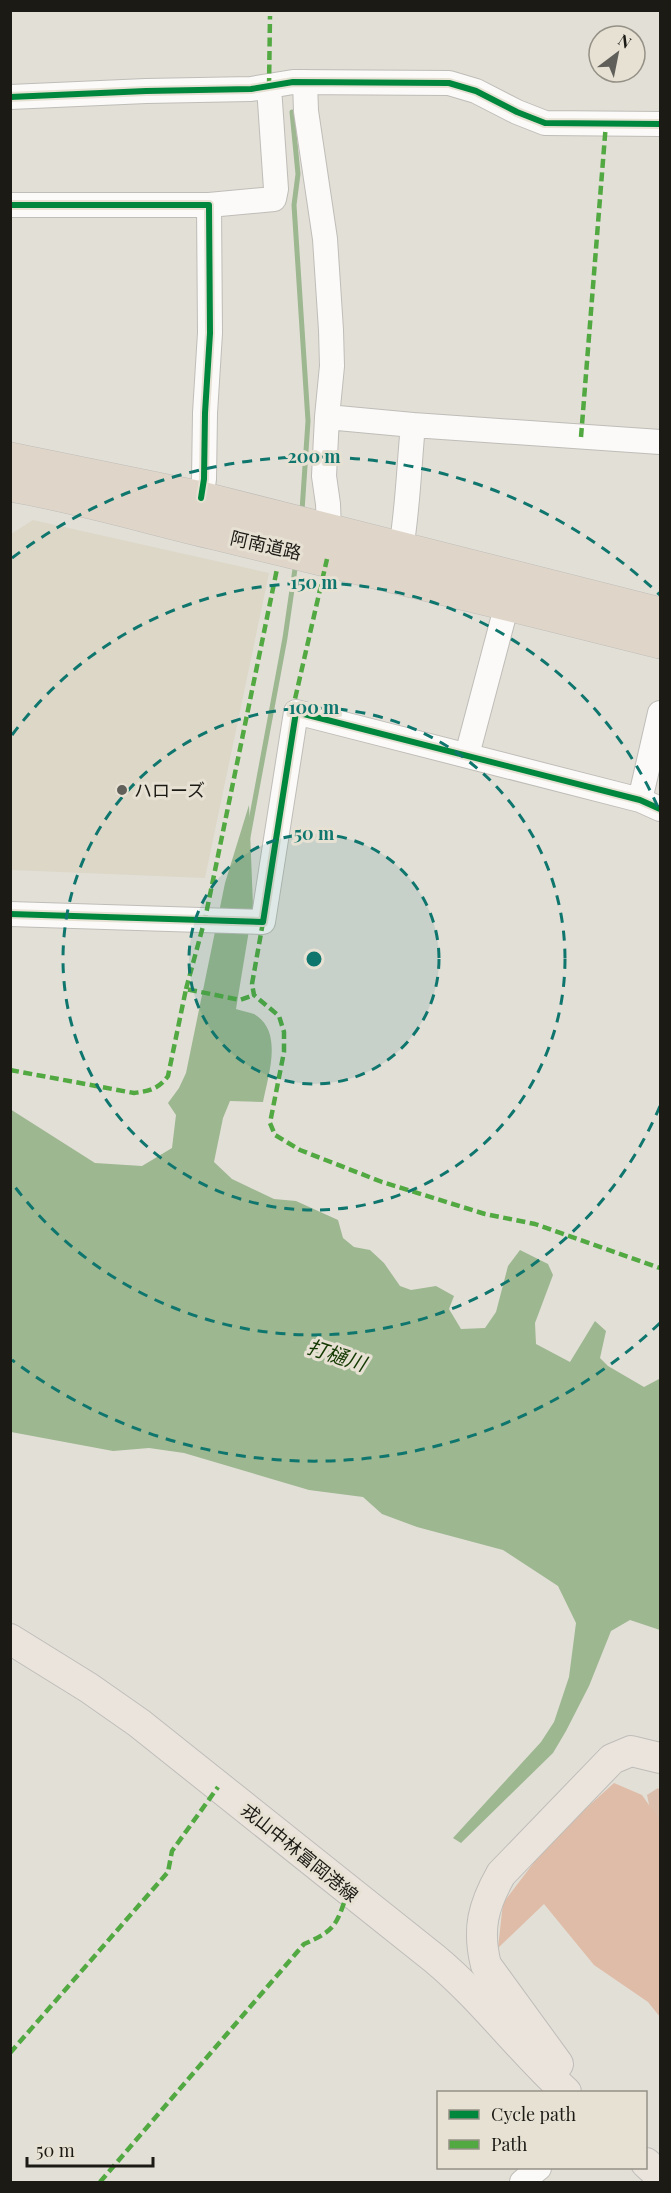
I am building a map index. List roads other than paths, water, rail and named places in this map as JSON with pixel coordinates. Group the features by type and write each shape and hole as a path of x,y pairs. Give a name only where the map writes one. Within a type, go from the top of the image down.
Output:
{"highway":[{"name":"阿南道路","path":"10,459 201,498 282,534"},
{"name":"阿南道路","path":"10,485 61,494 163,521 401,549 660,614"},
{"name":"阿南道路","path":"323,539 507,604 660,642"}],"main road":[{"name":"戎山中林富岡港線","path":"10,1639 89,1688 139,1723 461,1981 536,2065 565,2091"},
{"path":"573,2091 568,2078 486,1965 482,1949 481,1923 489,1894 501,1874 612,1760 631,1751 660,1758"},
{"path":"647,2165 660,2176"}],"street":[{"path":"10,97 250,89 269,87 283,82 449,83 477,91 517,112 545,123 660,124"},
{"path":"305,82 306,111 325,239 331,330 332,366 324,476 328,504 323,539"},
{"path":"10,205 209,205 274,199 276,189 269,87"},
{"path":"201,498 204,479 210,333 209,205"},
{"path":"327,417 660,442"},
{"path":"401,549 408,505 407,480 413,424"},
{"path":"467,755 507,604"},
{"path":"10,914 263,922 296,712 467,755 650,805 660,713"},
{"path":"461,1981 486,1965"},
{"path":"522,2182 538,2169"},
{"path":"653,2182 660,2176"}],"water":[{"name":"打樋川","path":"249,805 253,906 236,1009 254,1014 263,1022 269,1031 272,1055 263,1102 230,1101 223,1118 214,1162 232,1179 274,1199 296,1201 338,1220 343,1238 354,1247 370,1250 384,1263 400,1286 411,1290 436,1286 454,1296 449,1309 461,1329 485,1328 496,1312 508,1266 520,1250 548,1264 553,1275 535,1323 536,1344 570,1362 595,1321 606,1331 600,1358 608,1366 644,1387 659,1379 660,1381 660,1630 630,1620 611,1631 589,1686 553,1753 461,1843 453,1838 541,1742 554,1722 569,1677 576,1623 558,1586 503,1550 417,1527 382,1514 363,1497 309,1490 184,1453 149,1448 113,1451 11,1432 10,1109 95,1163 142,1166 172,1148 176,1115 168,1103 186,1073 225,883"}],"waterway":[{"path":"292,112 298,174 294,205 308,421 302,511"},
{"path":"248,837 285,638 296,562"}],"place":[{"name":"ハローズ","path":"122,790"}]}
